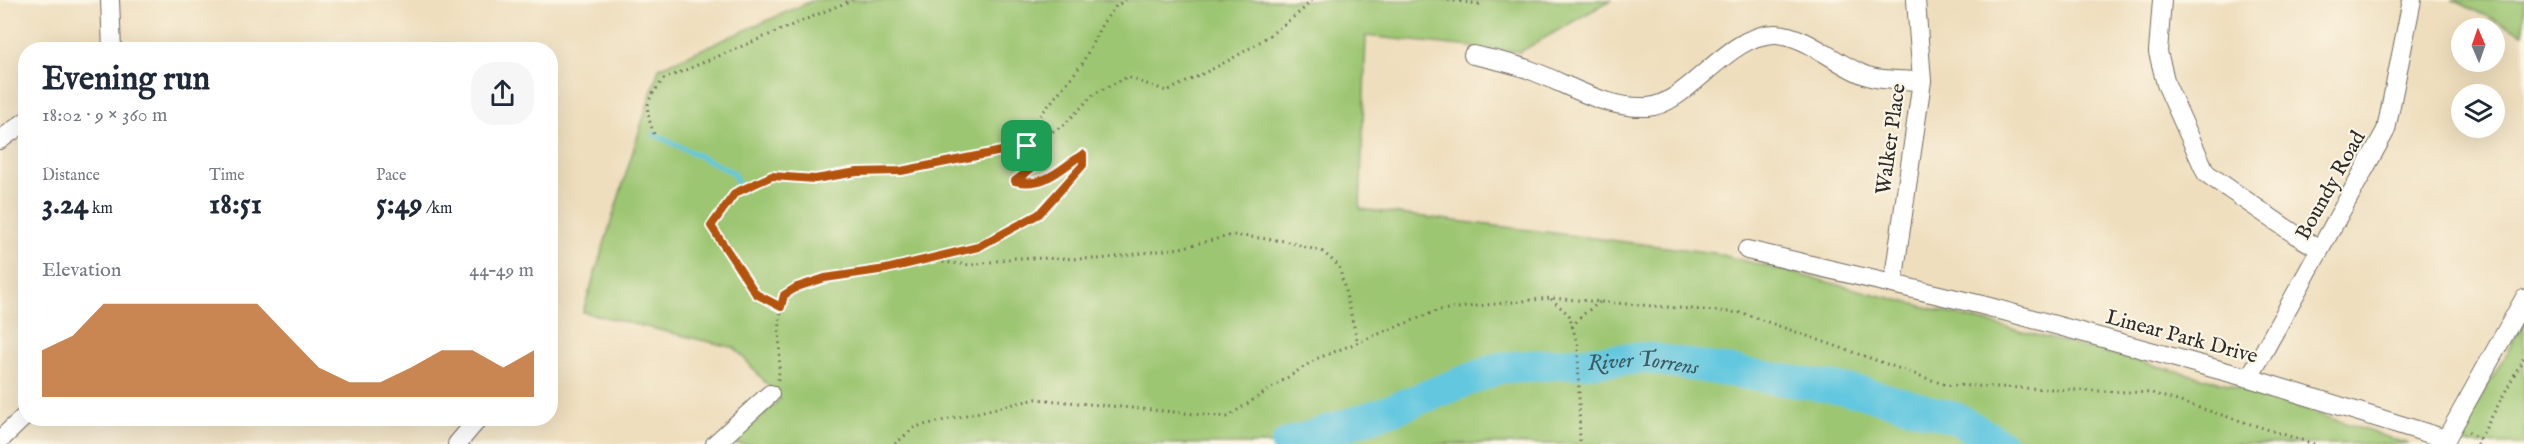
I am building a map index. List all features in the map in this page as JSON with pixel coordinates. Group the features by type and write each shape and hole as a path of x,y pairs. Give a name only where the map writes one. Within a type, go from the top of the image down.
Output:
{"street":[{"path":"110,0 112,42"},
{"name":"Walker Place","path":"1893,284 1922,81 1916,0"},
{"path":"2162,0 2158,52 2166,84 2206,173 2320,249"},
{"name":"Boundy Road","path":"2249,378 2386,130 2412,0"},
{"path":"1473,55 1529,69 1604,100 1621,105 1648,107 1665,103 1740,45 1761,35 1790,37 1872,77 1922,81"},
{"path":"0,140 18,127"},
{"name":"Linear Park Drive","path":"1747,250 1982,305 2249,378 2446,439 2524,299"},
{"path":"715,444 770,394"},
{"path":"0,440 18,423"},
{"path":"457,444 472,426"}],"path":[{"path":"654,134 648,116 648,98 664,79 852,0"},
{"path":"770,394 777,386 781,359 781,307 784,295 797,287 825,278 886,269 978,247 1039,214 1083,165 1083,154 1050,179 1015,181 1041,161 1035,122 1082,64 1109,15 1116,6 1126,0"},
{"path":"781,307 756,294 711,226 735,193 772,176 815,179 857,172 901,171 1027,146 1064,125 1094,94 1127,77 1167,91 1244,53 1277,30 1307,6 1311,0"},
{"path":"1448,0 1479,4 1481,0"},
{"path":"939,255 940,262 972,265 1016,258 1100,259 1180,248 1233,235 1285,241 1323,252 1339,266 1358,343"},
{"path":"1551,298 1569,315 1578,346 1580,444"},
{"path":"895,444 915,426 1036,399 1227,417 1316,359 1439,310 1551,298 1742,314 1946,385 2152,393 2314,444"},
{"path":"1572,327 1581,316 1600,302"},
{"path":"2477,444 2524,357"}],"green space":[{"path":"814,0 1611,0 1520,52 1366,36 1360,209 1714,253 2224,383 2408,444 732,444 780,399 735,348 583,312 659,68"},
{"path":"2452,0 2524,0 2524,34 2505,25 2505,18 2490,18"},
{"path":"2524,322 2524,444 2455,444"}],"waterway":[{"path":"654,134 732,172 742,190"},
{"name":"River Torrens","path":"1287,444 1386,412 1499,368 1646,358 1860,392 1958,419 2000,444"}],"route":[{"path":"1037,140 1041,161 1015,181 1050,179 1083,154 1083,165 1039,214 978,247 886,269 825,278 797,287 784,295 781,307 756,294 711,226 735,193 772,176 815,179 857,172 901,171 1027,146 1037,140"}]}
